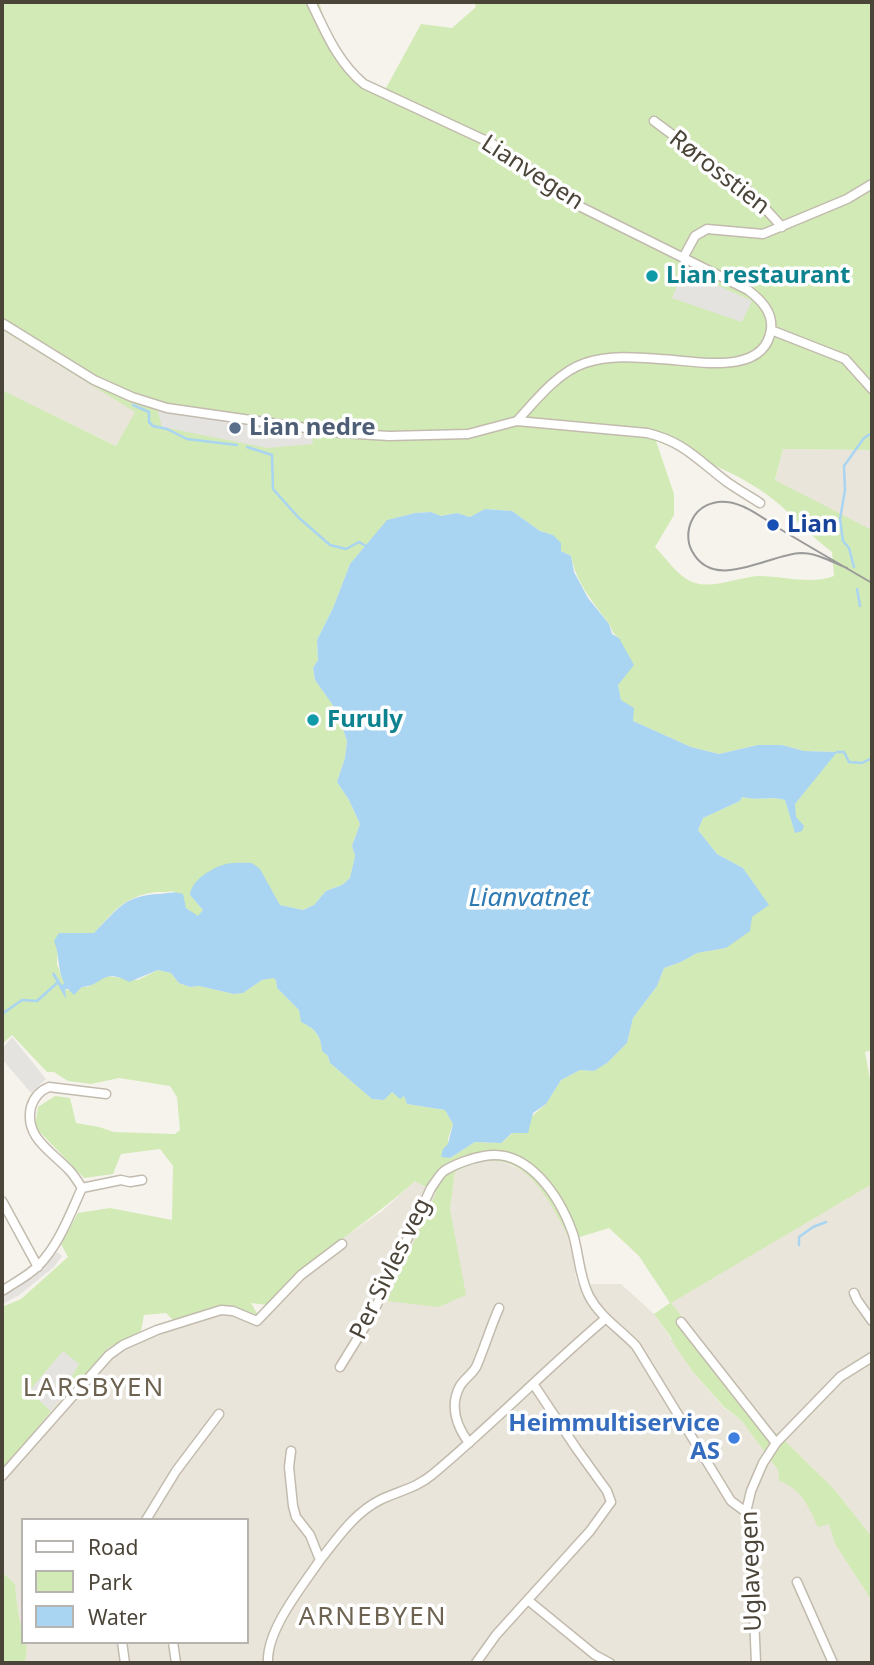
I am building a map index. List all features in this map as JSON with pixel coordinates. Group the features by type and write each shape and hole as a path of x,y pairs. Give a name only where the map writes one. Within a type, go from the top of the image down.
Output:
{"street":[{"name":"Lianvegen","path":"311,2 332,45 348,68 364,84 493,144 529,168 571,202 754,295 768,310 771,330"},
{"name":"Rørosstien","path":"654,121 752,194 782,227"},
{"path":"683,258 695,236 708,229 762,234 847,199 872,184"},
{"path":"2,323 94,380 132,397 167,408 341,433 389,436 468,434 517,421 659,436 694,453 727,481 760,503"},
{"path":"517,421 559,379 588,362 620,357 733,363 757,354 766,343 771,330 845,359 872,389"},
{"path":"82,1188 71,1172 38,1140 30,1122 32,1102 36,1095 49,1087 106,1094"},
{"name":"Per Sivles veg","path":"340,1367 372,1315 431,1188 443,1172 477,1158 496,1154 511,1156 526,1165 544,1182 564,1213 573,1236 584,1283 605,1319"},
{"path":"82,1188 121,1180 142,1180"},
{"path":"2,1291 37,1267 60,1235 82,1188"},
{"path":"2,1201 37,1267"},
{"path":"2,1476 116,1349 140,1337 212,1312 233,1311 257,1321 301,1275 342,1244"},
{"path":"854,1293 856,1300 872,1321"},
{"path":"469,1443 459,1429 455,1407 460,1387 477,1367 499,1308"},
{"path":"268,1663 268,1651 276,1628 320,1560 365,1509 381,1499 415,1486 469,1443 605,1319 636,1346 731,1501 746,1512"},
{"path":"681,1322 776,1443"},
{"name":"Uglavegen","path":"756,1663 751,1545 746,1512 751,1491 762,1464 776,1443 840,1377 872,1357"},
{"path":"476,1663 496,1635 529,1601 610,1505 607,1491 534,1385"},
{"path":"147,1518 176,1471 219,1414"},
{"path":"291,1451 289,1466 293,1506 296,1517 310,1535 320,1560"},
{"path":"797,1582 832,1663"},
{"path":"529,1601 595,1655 610,1663"},
{"path":"122,1644 125,1663"},
{"path":"173,1644 176,1663"}],"shaded area":[{"path":"684,270 752,301 742,322 672,298"},
{"path":"2,330 136,412 116,446 2,390"},
{"name":"Lian nedre","path":"157,408 204,417 311,428 313,444 268,448 162,427"},
{"path":"783,449 872,450 872,530 775,481"},
{"path":"12,1037 46,1079 31,1093 2,1059 2,1049"},
{"path":"499,1160 528,1173 549,1198 570,1240 577,1284 621,1284 654,1314 693,1372 724,1408 741,1420 778,1470 779,1481 790,1485 805,1498 818,1526 829,1523 835,1544 872,1601 872,1663 25,1663 26,1644 248,1644 248,1518 21,1518 21,1630 15,1584 2,1572 2,1472 51,1411 59,1396 63,1398 108,1348 141,1331 224,1305 254,1315 327,1249 381,1212 415,1181 436,1193 439,1307 465,1295 450,1209 455,1172 472,1163"},
{"path":"872,1184 872,1537 834,1489 774,1433 670,1303"},
{"path":"57,1252 62,1256 54,1267 18,1296 2,1304 2,1296 15,1290 37,1273"},
{"path":"63,1351 79,1364 51,1411 29,1391"}],"green space":[{"path":"2,2 319,2 329,34 359,75 385,90 421,24 452,28 476,7 474,2 872,2 872,450 783,449 775,480 872,530 872,1050 865,1052 872,1090 872,1184 671,1303 774,1432 834,1489 872,1537 872,1601 835,1544 829,1524 818,1527 799,1494 779,1481 778,1470 741,1420 724,1407 693,1372 671,1340 654,1314 670,1303 639,1256 609,1228 570,1240 550,1204 527,1174 512,1165 496,1161 477,1163 455,1172 450,1209 466,1295 439,1307 387,1301 436,1193 415,1181 303,1271 268,1305 251,1303 258,1315 224,1305 173,1320 166,1313 144,1315 141,1331 108,1348 63,1399 59,1396 79,1364 29,1391 51,1411 2,1472 2,1307 21,1299 68,1257 61,1244 78,1213 110,1208 172,1220 173,1166 160,1149 121,1154 113,1174 84,1178 35,1127 38,1107 55,1096 70,1098 76,1123 114,1132 175,1134 180,1130 177,1097 170,1086 119,1078 91,1084 68,1081 54,1072 47,1072 12,1035 2,1044 2,390 116,446 135,412 2,330","holes":["656,441 721,468 766,494 832,552 834,576 816,580 759,576 707,585 685,578 655,547 674,515 674,494","486,509 512,511 540,531 553,535 561,551 571,556 576,574 585,590 619,638 618,685 621,700 633,721 691,747 719,754 758,745 782,745 804,751 836,752 795,804 795,832 785,800 779,799 742,797 740,801 703,818 698,830 717,854 743,868 768,905 751,917 726,948 697,953 664,968 657,986 633,1018 627,1043 607,1063 594,1071 580,1070 561,1080 546,1104 501,1143 475,1142 450,1158 448,1139 453,1124 445,1110 407,1104 404,1096 391,1092 384,1100 372,1099 330,1063 316,1033 302,1022 299,1010 277,988 276,980 272,977 262,980 243,993 234,994 199,986 190,987 179,983 171,973 158,970 138,980 106,976 77,992 64,989 53,974 54,972 62,986 64,983 57,964 59,933 94,933 118,908 140,896 173,891 186,908 198,917 203,910 190,895 260,870 280,905 303,910 314,905 326,891 342,885 350,878 355,856 352,846 360,824 337,782 347,741 337,711 315,680 313,668 318,660 317,640 350,564 388,520 431,512 441,516 457,513 470,517"]},
{"path":"2,1572 15,1584 21,1644 26,1644 27,1648 25,1663 2,1663"}],"water":[{"name":"Lianvatnet","path":"485,509 512,511 540,531 553,535 561,543 561,551 571,556 574,572 588,598 609,624 612,634 619,638 634,665 618,685 621,700 634,708 633,721 691,747 719,754 758,745 782,745 804,751 837,752 795,804 796,817 804,826 802,831 795,833 785,800 779,799 742,797 740,801 703,818 698,830 717,854 743,868 769,905 752,917 750,931 726,948 697,953 664,968 657,986 633,1018 627,1043 607,1063 594,1071 580,1070 561,1080 546,1104 533,1113 528,1133 512,1133 501,1143 475,1142 450,1158 441,1157 448,1144 453,1124 445,1110 407,1104 404,1096 400,1099 392,1092 384,1100 372,1099 330,1063 328,1056 322,1051 316,1033 301,1022 299,1010 277,988 273,978 262,980 243,993 234,994 199,986 190,987 179,983 171,973 158,970 129,982 113,976 108,977 82,987 74,995 65,989 66,999 52,974 54,972 62,985 64,983 54,941 59,933 94,933 122,905 148,895 174,892 183,894 186,908 198,916 203,910 190,895 191,890 202,876 223,865 252,863 260,869 280,905 303,910 314,905 326,891 342,885 350,878 355,856 352,846 360,824 337,782 347,741 337,711 315,680 313,668 318,660 317,640 350,564 387,520 431,512 441,516 457,513 470,517"}],"waterway":[{"path":"133,405 149,412 149,422 153,426 167,429 187,439 237,445"},
{"path":"854,567 849,548 843,541 840,519 845,490 844,466 864,438 872,433"},
{"path":"247,447 272,455 273,489 298,517 330,545 346,549 359,542 366,546"},
{"path":"857,589 860,606"},
{"path":"837,752 844,752 849,762 862,763 872,758"},
{"path":"2,1014 22,1000 37,1001 57,983"},
{"path":"799,1245 799,1237 826,1222"}],"tram line":[{"path":"847,568 841,566 819,556 801,553 743,568 714,569 702,563 692,551 688,540 689,528 695,515 706,505 716,502 734,503 755,512 872,583"}],"place":[{"name":"Lian restaurant","path":"652,276"},
{"name":"Lian nedre","path":"235,428"},
{"name":"Lian","path":"773,525"},
{"name":"Furuly","path":"313,720"},
{"name":"Heimmultiservice AS","path":"734,1438"}],"district":[{"name":"LARSBYEN","path":"94,1389"},
{"name":"ARNEBYEN","path":"373,1618"}]}
